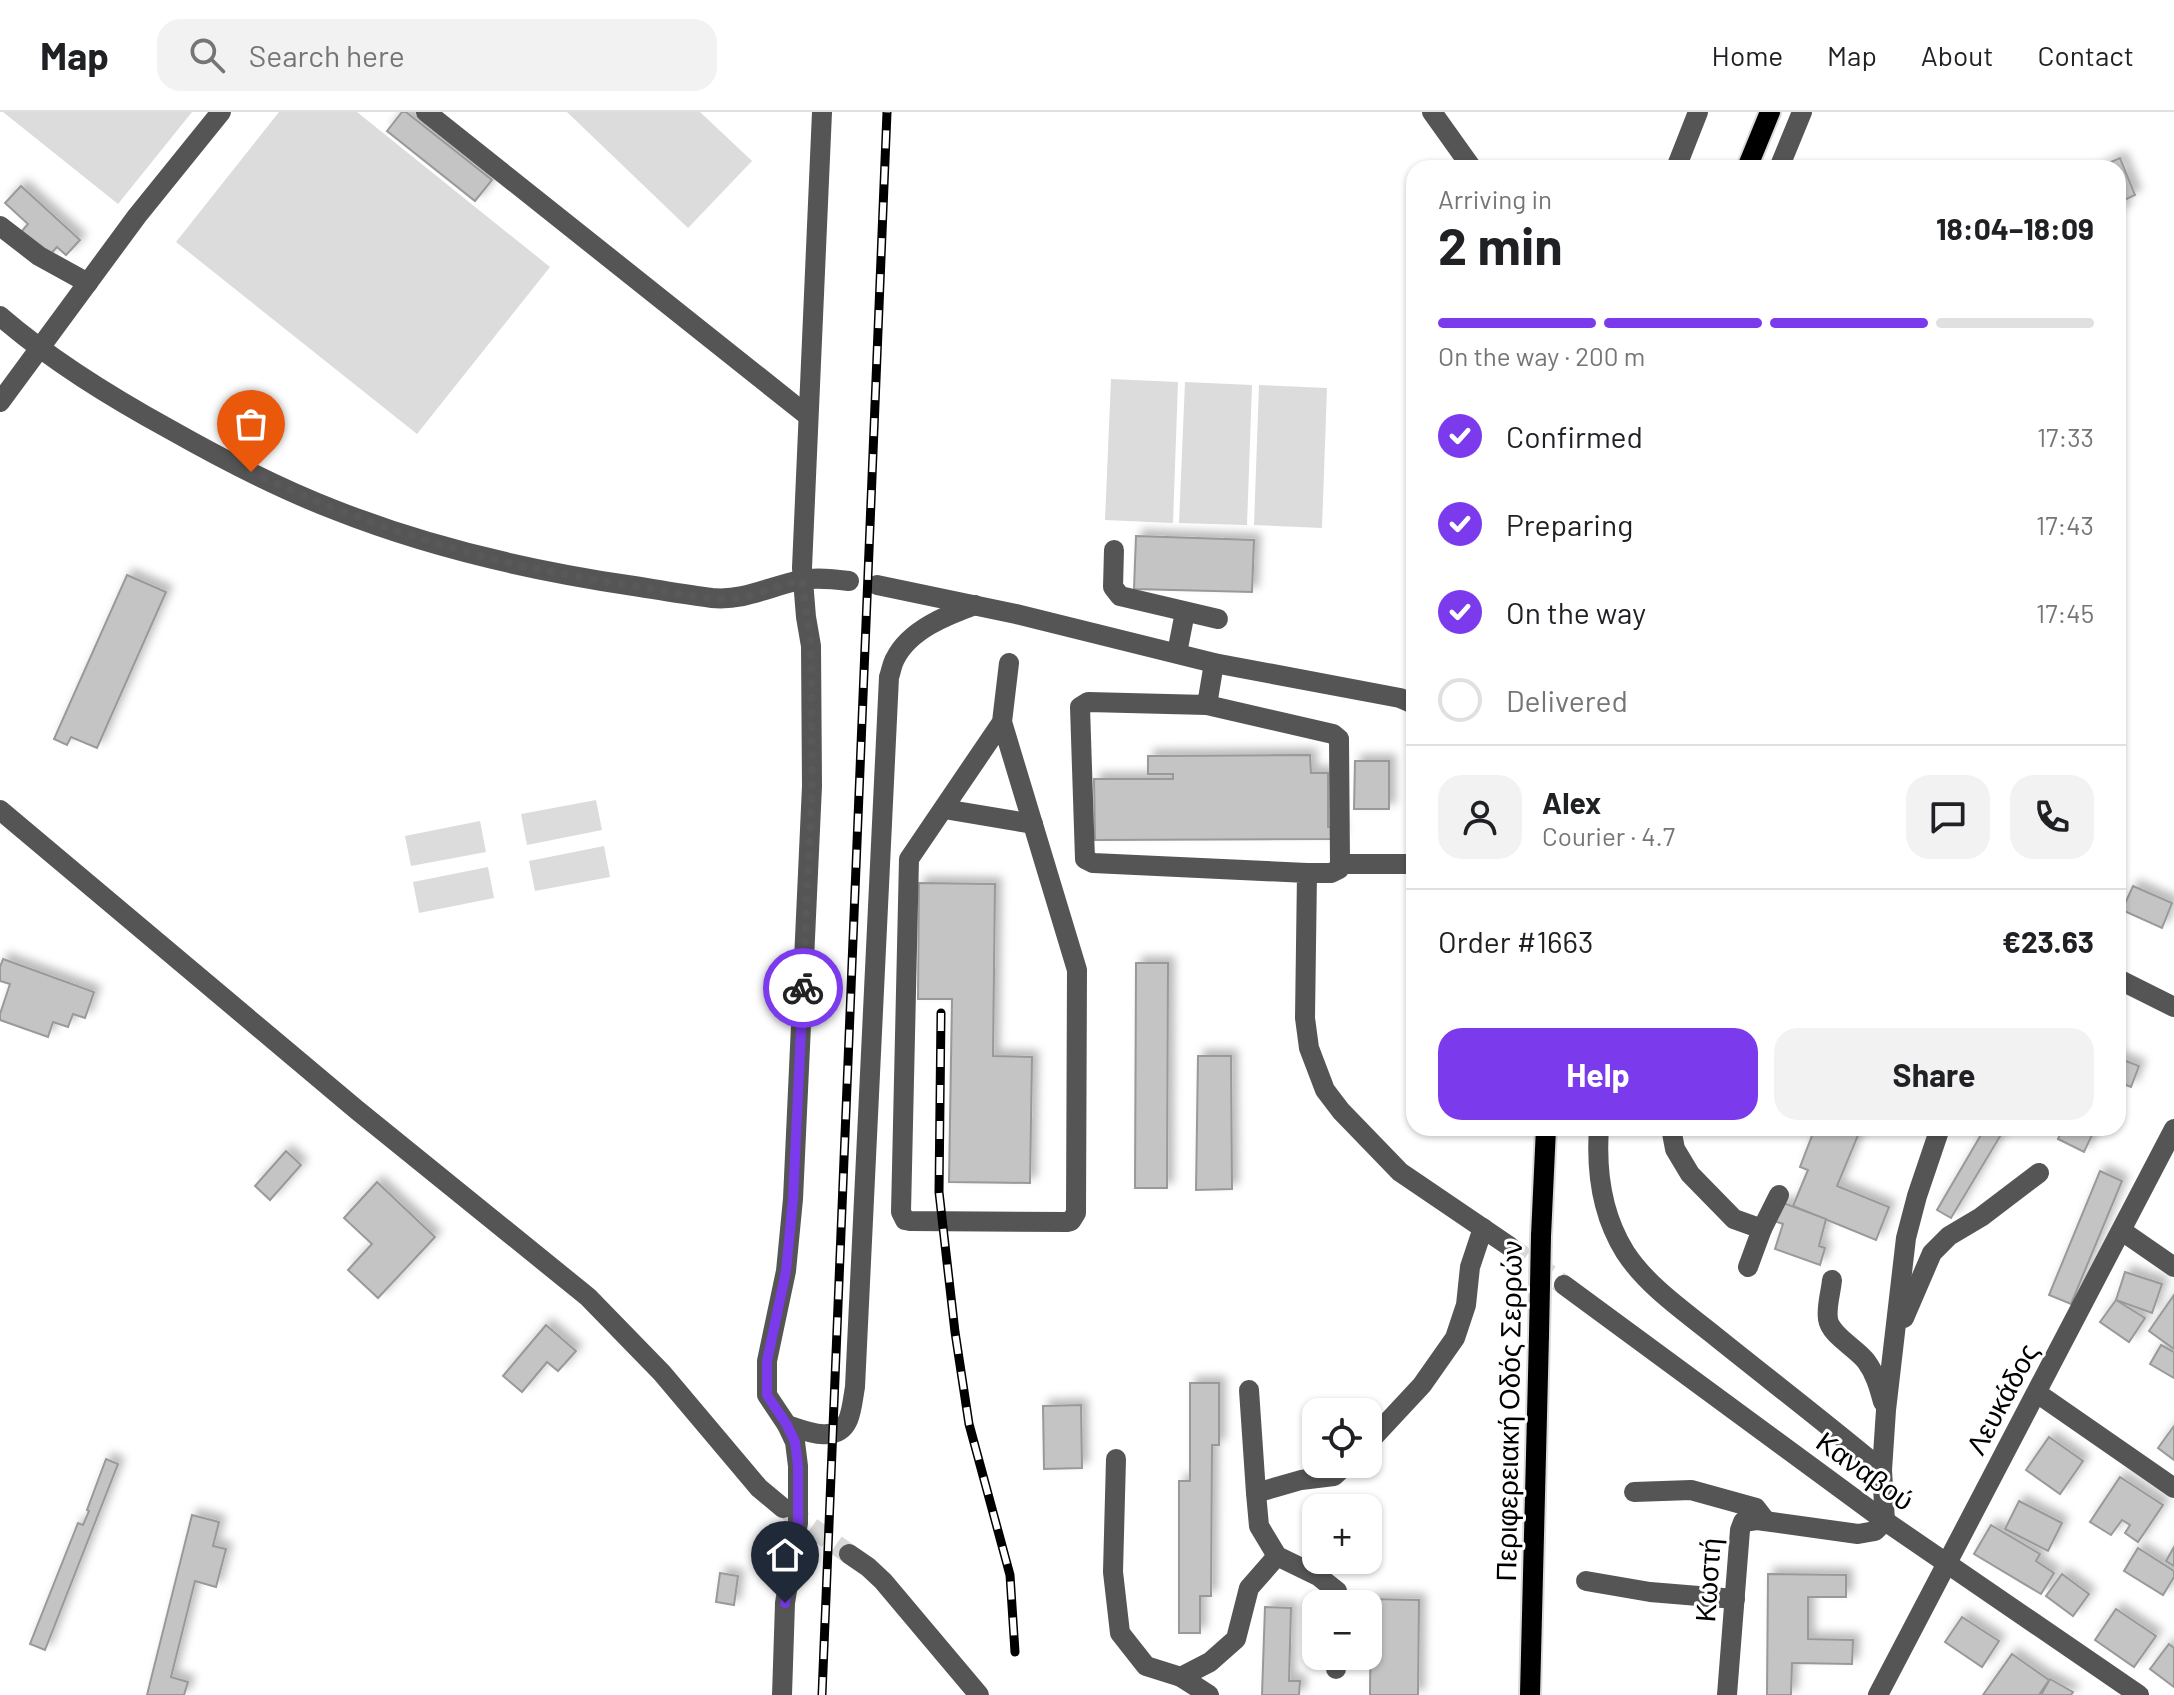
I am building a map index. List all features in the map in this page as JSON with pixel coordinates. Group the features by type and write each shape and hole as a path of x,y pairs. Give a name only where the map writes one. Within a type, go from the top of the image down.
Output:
{"main road":[{"path":"1750,160 1770,112"},
{"name":"Περιφερειακή Οδός Σερρών","path":"1530,1695 1546,1136"}],"street":[{"path":"0,402 137,216 221,112"},
{"path":"426,112 808,416"},
{"path":"782,1695 785,1603 798,1508 795,1442 767,1395 767,1361 786,1271 793,1199 812,786 811,646 802,580 822,112"},
{"path":"1432,112 1466,160"},
{"path":"1679,160 1698,112"},
{"path":"1782,160 1802,112"},
{"path":"0,226 39,256 88,283"},
{"path":"0,316 40,348 131,408 213,453 320,504 404,535 524,567 713,598 749,596 802,580 849,581"},
{"path":"1114,550 1113,587 1120,596 1218,619"},
{"path":"877,585 975,605 1214,663 1406,699"},
{"path":"787,1425 823,1434 833,1434 843,1429 855,1387 889,677 894,659 917,633 975,605"},
{"path":"1177,653 1185,612"},
{"path":"1002,722 909,859 901,1212 905,1220 910,1221 1067,1222 1075,1218 1077,970 1002,722 1009,663"},
{"path":"1207,705 1214,663"},
{"path":"1088,702 1207,705 1333,734 1339,739 1339,869 1331,873 1307,873 1093,863 1085,859 1080,707 1088,702"},
{"path":"944,809 1033,824"},
{"path":"0,810 357,1110 588,1297 662,1373 759,1488 783,1508"},
{"path":"1340,864 1406,864"},
{"path":"1307,873 1305,1018 1309,1048 1325,1090 1400,1172 1509,1246"},
{"path":"2126,979 2174,992"},
{"path":"2126,981 2174,1007"},
{"name":"Λευκάδος","path":"1878,1695 2174,1129"},
{"path":"1599,1136 1598,1167 1605,1206 1620,1243 1643,1274 1670,1300 1882,1470"},
{"path":"1673,1136 1675,1149 1690,1174 1734,1219 1762,1229"},
{"path":"1634,1492 1691,1490 1756,1508 1766,1521 1858,1534 1875,1531 1885,1521 1882,1470 1886,1410 1906,1238 1937,1136"},
{"path":"1895,1340 1932,1253 1949,1236 1981,1217 2039,1173"},
{"path":"1748,1267 1779,1195"},
{"path":"1382,1429 1422,1385 1455,1338 1466,1305 1470,1267 1483,1228"},
{"path":"2122,1231 2174,1267"},
{"path":"1832,1280 1828,1318 1834,1332 1865,1360 1877,1380 1886,1410"},
{"name":"Καναβού","path":"1564,1285 1885,1521 2139,1695"},
{"path":"1249,1390 1259,1526 1277,1556 1318,1576 1336,1590"},
{"path":"2037,1393 2174,1488"},
{"path":"1116,1459 1113,1572 1120,1633 1146,1666 1181,1677 1209,1695"},
{"path":"1256,1493 1318,1478"},
{"name":"Κωστή","path":"1727,1695 1740,1525 1747,1520 1766,1521"},
{"path":"849,1554 883,1581 979,1695"},
{"path":"1181,1677 1210,1662 1236,1639 1249,1588 1277,1556"},
{"path":"1586,1581 1650,1592 1735,1599"}],"shaded area":[{"path":"3,112 192,112 118,204"},
{"path":"279,112 357,112 550,267 417,434 176,242"},
{"path":"567,112 700,112 752,161 688,228"},
{"path":"1111,379 1178,382 1173,523 1105,520"},
{"path":"1185,382 1252,385 1247,525 1179,523"},
{"path":"1259,385 1327,388 1322,528 1254,525"},
{"path":"596,800 602,830 527,845 521,814"},
{"path":"480,821 486,852 411,866 405,836"},
{"path":"604,846 610,877 535,891 529,861"},
{"path":"488,867 494,898 419,913 413,882"}],"building":[{"path":"402,112 406,112 492,180 475,201 387,131"},
{"path":"2126,173 2135,195 2126,199"},
{"path":"21,186 80,240 66,255 57,247 48,257 21,232 28,224 5,203"},
{"path":"1136,536 1254,540 1252,592 1134,589"},
{"path":"127,575 166,592 97,748 71,737 67,745 54,739"},
{"path":"1310,755 1311,773 1328,773 1328,827 1339,827 1339,839 1095,840 1094,779 1173,779 1173,774 1148,774 1148,756"},
{"path":"1355,761 1389,761 1389,809 1354,809"},
{"path":"919,883 995,884 993,1056 1032,1057 1030,1183 949,1182 952,999 918,999"},
{"path":"2133,886 2172,903 2162,928 2126,912 2126,901"},
{"path":"3,959 94,992 85,1018 73,1014 68,1027 53,1022 48,1037 0,1020 10,984 0,981"},
{"path":"1136,963 1168,963 1167,1188 1135,1188"},
{"path":"1198,1056 1231,1056 1232,1189 1196,1190"},
{"path":"2126,1061 2139,1066 2131,1087 2126,1085"},
{"path":"1812,1136 1858,1136 1837,1186 1889,1207 1876,1240 1793,1206 1808,1170 1800,1167"},
{"path":"1980,1136 2000,1136 1951,1218 1937,1210"},
{"path":"2059,1136 2092,1136 2084,1152 2058,1139"},
{"path":"286,1151 301,1165 270,1200 255,1186"},
{"path":"2100,1171 2122,1181 2071,1304 2049,1295"},
{"path":"377,1182 435,1237 378,1298 348,1270 372,1244 344,1218"},
{"path":"1781,1202 1826,1219 1819,1246 1825,1248 1820,1265 1775,1249 1783,1224 1774,1221"},
{"path":"2125,1272 2162,1284 2152,1313 2116,1300"},
{"path":"2174,1295 2174,1349 2149,1331"},
{"path":"2116,1300 2145,1318 2129,1342 2100,1322"},
{"path":"546,1325 576,1351 558,1371 547,1362 522,1392 503,1376"},
{"path":"2161,1345 2174,1352 2174,1378 2150,1364"},
{"path":"1190,1383 1219,1383 1219,1445 1212,1445 1211,1596 1200,1596 1200,1633 1179,1633 1179,1481 1190,1481"},
{"path":"1081,1405 1082,1468 1044,1469 1043,1406"},
{"path":"2174,1426 2174,1460 2158,1448"},
{"path":"2049,1437 2083,1461 2060,1494 2026,1470"},
{"path":"106,1459 118,1464 45,1650 30,1644 78,1523 83,1525 89,1511"},
{"path":"2120,1477 2163,1505 2138,1542 2125,1533 2130,1525 2122,1520 2111,1535 2090,1522"},
{"path":"2019,1501 2062,1523 2048,1551 2005,1529"},
{"path":"192,1515 219,1522 213,1546 226,1549 216,1587 195,1581 171,1677 188,1682 184,1695 147,1695"},
{"path":"1991,1525 2040,1554 2036,1561 2054,1573 2041,1594 1974,1554"},
{"path":"2174,1547 2174,1566 2166,1561"},
{"path":"2138,1548 2174,1571 2174,1577 2163,1595 2124,1571"},
{"path":"720,1573 738,1576 734,1605 716,1602"},
{"path":"1768,1574 1846,1575 1846,1597 1808,1597 1808,1639 1853,1640 1852,1664 1792,1663 1791,1695 1767,1695"},
{"path":"2062,1574 2089,1594 2073,1616 2046,1596"},
{"path":"1382,1599 1419,1600 1418,1695 1370,1695 1370,1670 1382,1670"},
{"path":"1265,1607 1291,1608 1289,1681 1300,1681 1299,1695 1262,1695"},
{"path":"2116,1609 2156,1636 2134,1667 2095,1640"},
{"path":"1962,1617 1999,1641 1982,1667 1945,1642"},
{"path":"2169,1644 2174,1648 2174,1687 2150,1669"},
{"path":"2012,1654 2049,1680 2039,1695 1983,1695"},
{"path":"2050,1679 2073,1692 2071,1695 2041,1695"}],"tunnel":[{"path":"1509,1246 1564,1285"},
{"path":"787,1510 849,1554"}],"railway":[{"path":"822,1695 887,112"},
{"path":"941,1013 939,1192 955,1332 969,1424 1010,1575 1015,1652"}],"way so far":[{"path":"251,472 369,523 434,544 524,567 727,599 749,596 802,580 811,646 812,786 803,988"}],"route":[{"path":"785,1603 798,1523 798,1466 795,1442 767,1395 767,1361 786,1271 793,1199 803,988"}]}
